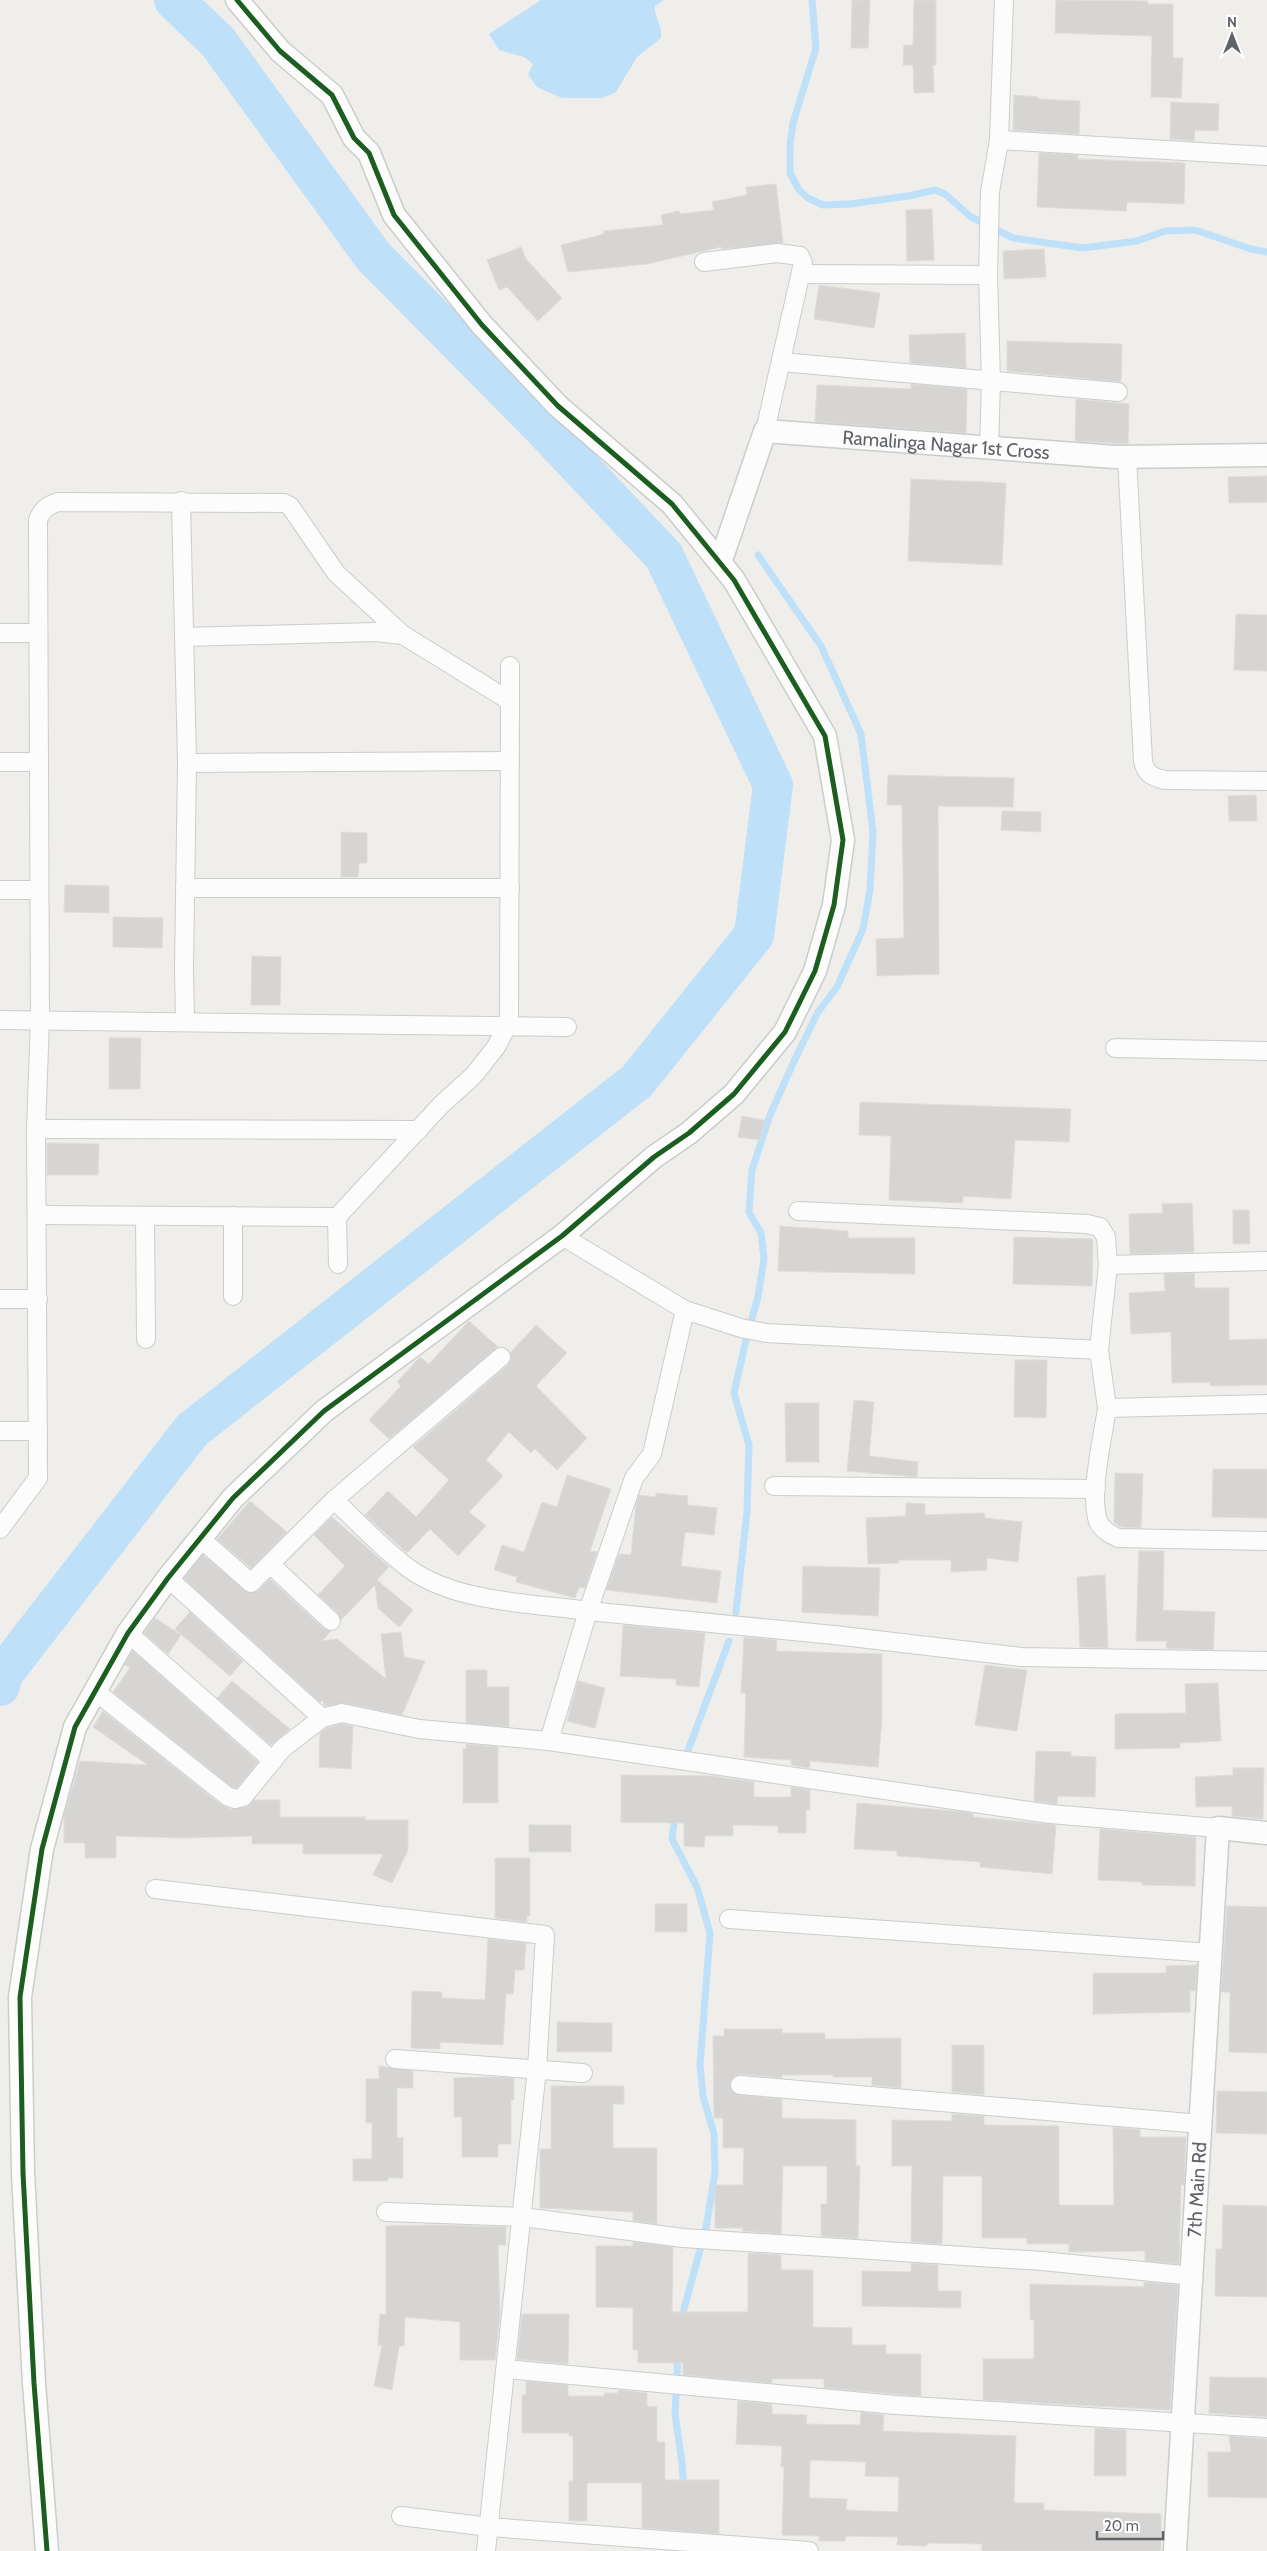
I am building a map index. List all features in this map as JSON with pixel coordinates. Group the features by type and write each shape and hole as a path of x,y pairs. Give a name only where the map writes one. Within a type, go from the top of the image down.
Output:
{"street":[{"path":"47,2551 34,2384 24,2192 20,1997 42,1849 75,1727 128,1633 168,1578 233,1498 324,1411 562,1236 654,1157 688,1133 734,1094 785,1032 815,970 834,905 842,840 825,736 734,580 672,504 558,406 482,325 394,215 369,153 354,138 332,95 280,51 238,0"},
{"path":"989,448 991,381 988,275 990,192 1000,140 1004,0"},
{"path":"1000,140 1267,156"},
{"path":"704,262 777,253 800,256 803,263 765,430 720,563"},
{"path":"800,274 988,275"},
{"path":"781,362 1118,392"},
{"name":"Ramalinga Nagar 1st Cross","path":"765,430 1128,457 1267,455"},
{"path":"1128,457 1143,761 1146,772 1153,777 1165,780 1267,780"},
{"path":"181,501 186,763 184,968 186,1022"},
{"path":"0,1529 38,1478 38,1215 36,1129 40,1020 38,520 42,510 58,502 276,502 290,506 336,574 403,635 510,701"},
{"path":"184,637 375,632 403,635"},
{"path":"0,633 38,633"},
{"path":"338,1264 337,1216 474,1075 496,1047 507,1026 510,1015 510,666"},
{"path":"186,763 510,761"},
{"path":"0,762 39,762"},
{"path":"186,888 510,888"},
{"path":"0,890 39,890"},
{"path":"0,1020 567,1027"},
{"path":"1116,1048 1267,1052"},
{"path":"36,1129 419,1130"},
{"path":"798,1211 1087,1224 1100,1227 1106,1237 1108,1265 1099,1350 1107,1408 1096,1489 1098,1520 1104,1530 1118,1538 1267,1541"},
{"path":"38,1215 337,1216"},
{"path":"145,1216 146,1339"},
{"path":"233,1216 233,1296"},
{"path":"562,1236 685,1310 766,1334 1099,1350"},
{"path":"1108,1265 1267,1261"},
{"path":"0,1299 38,1299"},
{"path":"549,1741 588,1611 634,1478 652,1454 685,1310"},
{"path":"200,1538 251,1583 334,1500 501,1357"},
{"path":"1107,1408 1267,1404"},
{"path":"0,1431 38,1431"},
{"path":"774,1486 1096,1489"},
{"path":"334,1500 399,1560 431,1581 472,1595 588,1611 834,1635 1020,1657 1267,1662"},
{"path":"270,1564 331,1620"},
{"path":"168,1578 322,1718"},
{"path":"128,1633 273,1761"},
{"path":"95,1690 231,1798 244,1796 283,1748 322,1718 342,1713 419,1729 549,1741 1050,1814 1267,1833"},
{"name":"7th Main Rd","path":"1175,2551 1193,2276 1218,1828"},
{"path":"155,1889 545,1935 537,2068 523,2217 486,2551"},
{"path":"729,1919 1211,1953"},
{"path":"395,2059 537,2068 583,2073"},
{"path":"740,2085 1201,2124"},
{"path":"386,2212 523,2217 684,2238 1042,2261 1193,2276"},
{"path":"506,2369 896,2406 1267,2428"},
{"path":"402,2516 489,2527 809,2551"}],"water":[{"path":"541,0 664,0 655,6 661,38 637,57 616,92 602,98 562,98 537,87 528,74 533,64 524,57 499,50 489,34"}],"building":[{"path":"852,0 870,0 868,48 851,48"},
{"path":"914,0 936,0 936,65 933,65 934,92 914,93 913,65 903,65 904,45 913,45"},
{"path":"1056,0 1148,1 1148,4 1173,4 1173,58 1183,58 1181,98 1151,97 1152,36 1055,33"},
{"path":"1014,95 1038,97 1038,99 1080,101 1079,134 1013,130"},
{"path":"1171,102 1219,104 1218,131 1195,130 1194,141 1170,139"},
{"path":"1039,153 1078,155 1078,159 1185,163 1184,204 1127,202 1126,211 1037,207"},
{"path":"776,184 783,243 722,249 721,247 647,264 568,272 561,245 604,234 604,231 663,225 661,215 679,211 680,214 714,210 712,202 747,195 746,187"},
{"path":"932,209 934,260 907,261 906,210"},
{"path":"521,247 526,259 562,298 538,321 507,287 499,290 487,260"},
{"path":"1044,249 1046,277 1004,279 1003,251"},
{"path":"819,285 880,293 874,328 814,319"},
{"path":"965,333 966,368 910,363 909,335"},
{"path":"1007,341 1122,344 1121,382 1007,371"},
{"path":"911,384 967,389 966,433 815,422 817,385 911,389"},
{"path":"1076,399 1129,404 1128,444 1075,441"},
{"path":"1267,476 1267,502 1229,503 1228,477"},
{"path":"911,479 1006,483 1002,565 908,561"},
{"path":"1236,614 1267,615 1267,671 1234,670"},
{"path":"888,775 1014,778 1013,807 938,806 939,974 877,976 876,939 904,938 902,805 887,805"},
{"path":"1256,795 1257,821 1229,821 1228,796"},
{"path":"1002,811 1041,812 1041,832 1001,830"},
{"path":"341,832 367,833 367,863 359,863 358,877 341,877"},
{"path":"65,885 109,886 109,913 64,912"},
{"path":"113,917 163,918 162,948 113,947"},
{"path":"252,956 281,957 280,1005 251,1005"},
{"path":"109,1038 141,1038 140,1089 109,1089"},
{"path":"860,1102 1071,1109 1069,1142 1015,1140 1011,1199 963,1196 963,1203 889,1200 891,1136 859,1135"},
{"path":"742,1116 764,1120 760,1140 738,1137"},
{"path":"47,1143 99,1144 98,1175 47,1175"},
{"path":"1192,1203 1194,1252 1130,1254 1129,1214 1163,1213 1162,1204"},
{"path":"1233,1210 1249,1210 1250,1244 1233,1244"},
{"path":"780,1226 848,1231 848,1238 915,1238 915,1274 778,1271"},
{"path":"1014,1237 1093,1239 1092,1286 1013,1284"},
{"path":"1194,1273 1195,1288 1229,1288 1229,1340 1267,1339 1267,1385 1210,1386 1210,1382 1172,1383 1171,1332 1131,1334 1129,1293 1165,1291 1164,1274"},
{"path":"469,1321 498,1347 389,1439 369,1420 401,1386 397,1382 420,1357 429,1364"},
{"path":"536,1325 567,1353 536,1386 587,1438 557,1470 535,1449 531,1453 509,1432 486,1460 503,1476 469,1512 486,1526 458,1556 430,1529 407,1553 365,1515 388,1491 416,1517 449,1480 413,1447 508,1365 511,1360 510,1353"},
{"path":"1015,1360 1047,1360 1046,1418 1014,1417"},
{"path":"854,1400 874,1402 869,1456 918,1462 917,1477 847,1471"},
{"path":"785,1403 819,1403 819,1462 786,1462"},
{"path":"1213,1469 1267,1469 1267,1518 1212,1517"},
{"path":"1115,1473 1143,1474 1141,1528 1121,1527 1114,1523"},
{"path":"567,1475 611,1489 590,1551 597,1552 585,1588 579,1587 575,1598 516,1582 517,1577 494,1570 502,1545 524,1552 542,1502 557,1507"},
{"path":"656,1493 688,1496 687,1505 717,1508 714,1535 685,1532 681,1566 721,1571 717,1603 606,1590 619,1554 631,1555 636,1504 639,1495 656,1497"},
{"path":"250,1501 287,1532 251,1568 217,1539"},
{"path":"906,1503 925,1504 925,1515 984,1513 985,1518 1022,1522 1018,1562 987,1558 987,1570 951,1572 951,1560 899,1560 899,1563 868,1564 866,1518 906,1516"},
{"path":"332,1517 389,1567 377,1580 413,1610 399,1627 378,1608 375,1585 341,1620 338,1613 318,1595 345,1566 314,1535"},
{"path":"1139,1551 1164,1551 1163,1610 1215,1612 1213,1650 1166,1648 1167,1641 1136,1641"},
{"path":"203,1555 248,1593 258,1591 270,1579 324,1629 331,1631 322,1641 337,1639 386,1679 381,1634 401,1632 404,1657 425,1661 402,1715 344,1703 325,1706 322,1700 320,1702 184,1579"},
{"path":"803,1566 880,1568 878,1616 802,1612"},
{"path":"1105,1575 1108,1648 1080,1647 1077,1577"},
{"path":"190,1612 243,1661 230,1676 175,1629"},
{"path":"155,1618 181,1635 168,1654 144,1633"},
{"path":"623,1625 705,1633 699,1687 676,1685 676,1679 620,1676"},
{"path":"744,1637 777,1640 776,1651 882,1654 882,1717 878,1767 810,1761 810,1768 791,1765 791,1760 744,1757 746,1693 741,1693"},
{"path":"133,1651 258,1762 237,1788 232,1787 113,1692 130,1668 125,1665"},
{"path":"985,1665 1027,1670 1017,1731 975,1725"},
{"path":"466,1670 487,1670 487,1687 509,1687 509,1727 466,1723"},
{"path":"232,1681 290,1729 271,1745 217,1698"},
{"path":"578,1681 605,1688 595,1728 567,1721"},
{"path":"1218,1683 1221,1741 1180,1743 1180,1748 1115,1749 1115,1714 1186,1713 1185,1684"},
{"path":"103,1711 220,1804 231,1809 246,1807 254,1800 280,1800 280,1817 365,1817 365,1820 408,1820 408,1850 392,1883 373,1875 383,1854 303,1854 303,1844 252,1844 252,1836 183,1838 116,1836 116,1858 85,1858 85,1843 64,1843 64,1816 80,1761 148,1765 93,1727"},
{"path":"342,1724 353,1726 351,1769 319,1767 320,1733 327,1728"},
{"path":"466,1744 498,1747 498,1803 463,1803 463,1749 466,1749"},
{"path":"1036,1751 1071,1752 1071,1756 1096,1757 1095,1797 1058,1796 1057,1804 1034,1801"},
{"path":"1233,1768 1264,1768 1263,1819 1232,1816 1232,1806 1196,1807 1195,1777 1233,1775"},
{"path":"621,1775 713,1776 754,1782 754,1797 791,1797 791,1787 810,1790 810,1810 806,1810 806,1833 778,1833 778,1826 733,1825 733,1836 705,1836 704,1847 684,1846 684,1823 621,1822"},
{"path":"857,1803 966,1812 974,1814 973,1817 1056,1825 1052,1874 980,1867 980,1862 897,1856 897,1851 854,1849"},
{"path":"529,1825 571,1825 571,1852 529,1852"},
{"path":"1100,1829 1196,1837 1195,1886 1142,1885 1142,1882 1098,1880"},
{"path":"495,1858 530,1858 530,1916 527,1916 527,1922 495,1918"},
{"path":"655,1904 687,1904 687,1932 655,1932"},
{"path":"1227,1906 1267,1907 1267,2053 1229,2052 1230,1992 1221,1992"},
{"path":"488,1939 526,1943 524,1970 515,1970 513,1994 506,1994 503,2045 440,2042 440,2049 411,2048 412,1991 442,1992 442,1998 485,2000"},
{"path":"1197,1965 1195,1991 1190,1991 1190,2012 1093,2014 1093,1973 1166,1973 1166,1966"},
{"path":"557,2022 612,2023 612,2052 557,2052"},
{"path":"724,2029 782,2029 782,2033 825,2033 825,2039 901,2038 901,2088 872,2085 872,2077 833,2077 833,2075 782,2075 782,2078 740,2074 735,2076 730,2084 731,2090 739,2095 782,2099 782,2118 856,2120 856,2166 860,2166 858,2239 821,2236 821,2204 827,2204 827,2166 783,2166 781,2234 743,2231 743,2228 715,2228 715,2185 743,2185 744,2148 723,2148 723,2118 714,2118 713,2036 724,2036"},
{"path":"952,2045 984,2045 984,2095 952,2092"},
{"path":"379,2066 413,2071 413,2088 397,2088 397,2138 403,2138 403,2178 388,2178 388,2181 353,2181 353,2159 372,2159 372,2123 366,2123 366,2079 379,2079"},
{"path":"454,2078 514,2078 514,2100 511,2100 511,2144 498,2144 498,2157 462,2157 462,2117 454,2117"},
{"path":"551,2086 624,2086 624,2104 613,2104 613,2148 657,2148 657,2224 633,2221 633,2212 540,2208 540,2149 551,2149"},
{"path":"1217,2091 1267,2092 1267,2134 1216,2133"},
{"path":"952,2114 984,2116 984,2125 1059,2126 1059,2205 1114,2205 1113,2127 1140,2130 1140,2137 1186,2137 1184,2185 1181,2185 1179,2264 1145,2261 1145,2251 1069,2252 1069,2244 1027,2244 1027,2238 982,2238 982,2176 943,2176 942,2244 911,2242 912,2166 892,2166 892,2120 952,2121"},
{"path":"1223,2205 1267,2206 1267,2297 1215,2296 1216,2249 1222,2249"},
{"path":"386,2226 506,2227 506,2245 498,2245 500,2314 495,2360 460,2360 460,2322 405,2317 404,2346 399,2346 392,2390 374,2386 382,2345 378,2345 380,2314 386,2315"},
{"path":"633,2242 673,2247 672,2312 748,2312 748,2253 781,2255 781,2270 813,2270 813,2327 852,2328 852,2345 886,2345 886,2354 921,2354 921,2396 824,2388 824,2379 772,2379 772,2383 683,2375 683,2363 638,2363 638,2350 633,2350 633,2308 596,2307 596,2246 633,2246"},
{"path":"911,2263 938,2265 938,2291 961,2291 961,2308 862,2306 862,2271 911,2272"},
{"path":"1144,2282 1178,2285 1170,2410 983,2400 983,2359 1034,2359 1034,2320 1030,2320 1030,2284 1144,2287"},
{"path":"522,2314 569,2314 568,2364 517,2359"},
{"path":"1210,2377 1267,2378 1267,2417 1209,2413"},
{"path":"526,2381 568,2385 568,2396 604,2396 604,2393 618,2393 618,2390 647,2393 647,2406 657,2407 657,2442 665,2442 665,2480 719,2480 719,2534 642,2528 642,2483 587,2483 587,2521 569,2521 569,2481 573,2481 573,2436 569,2436 569,2433 522,2433 522,2395 526,2395"},
{"path":"738,2401 772,2404 772,2414 807,2415 806,2424 860,2425 861,2412 884,2415 883,2431 1016,2436 1014,2503 1044,2503 1044,2510 1161,2514 1161,2551 982,2551 982,2544 927,2543 927,2546 897,2545 898,2537 846,2536 845,2541 819,2541 819,2536 782,2535 784,2467 781,2467 782,2446 736,2444","holes":["810,2460 866,2462 865,2476 899,2477 898,2512 846,2510 847,2499 809,2498"]},
{"path":"1095,2428 1126,2430 1126,2476 1094,2476"},
{"path":"1229,2436 1267,2439 1267,2498 1208,2497 1208,2452 1231,2452"}],"waterway":[{"path":"0,1686 3,1674 192,1430 637,1081 754,935 773,785 664,556 543,428 373,256 218,42 174,0"},
{"path":"812,0 816,48 793,123 790,145 790,173 799,190 808,198 823,205 850,204 908,196 935,190 945,194 971,217 1013,238 1083,248 1137,241 1165,231 1195,230 1251,249 1267,252"},
{"path":"752,1318 758,1297 764,1258 761,1233 749,1212 752,1170 770,1115 795,1059 818,1012 837,987 863,929 870,890 873,832 861,734 821,646 758,555"},
{"path":"736,1612 747,1512 749,1445 734,1393 746,1340"},
{"path":"687,1753 729,1641"},
{"path":"675,1815 672,1839 697,1887 710,1933 700,2065 703,2096 714,2134 715,2172 706,2228 681,2320"},
{"path":"678,2355 675,2414 684,2489"}],"cycle path":[{"path":"47,2551 34,2383 23,2173 20,1997 42,1849 75,1727 128,1633 168,1578 233,1498 324,1411 562,1236 654,1157 689,1133 734,1094 785,1032 815,971 834,905 843,840 825,736 734,580 672,504 558,406 482,325 394,215 369,153 354,138 332,95 280,51 237,0"}]}
